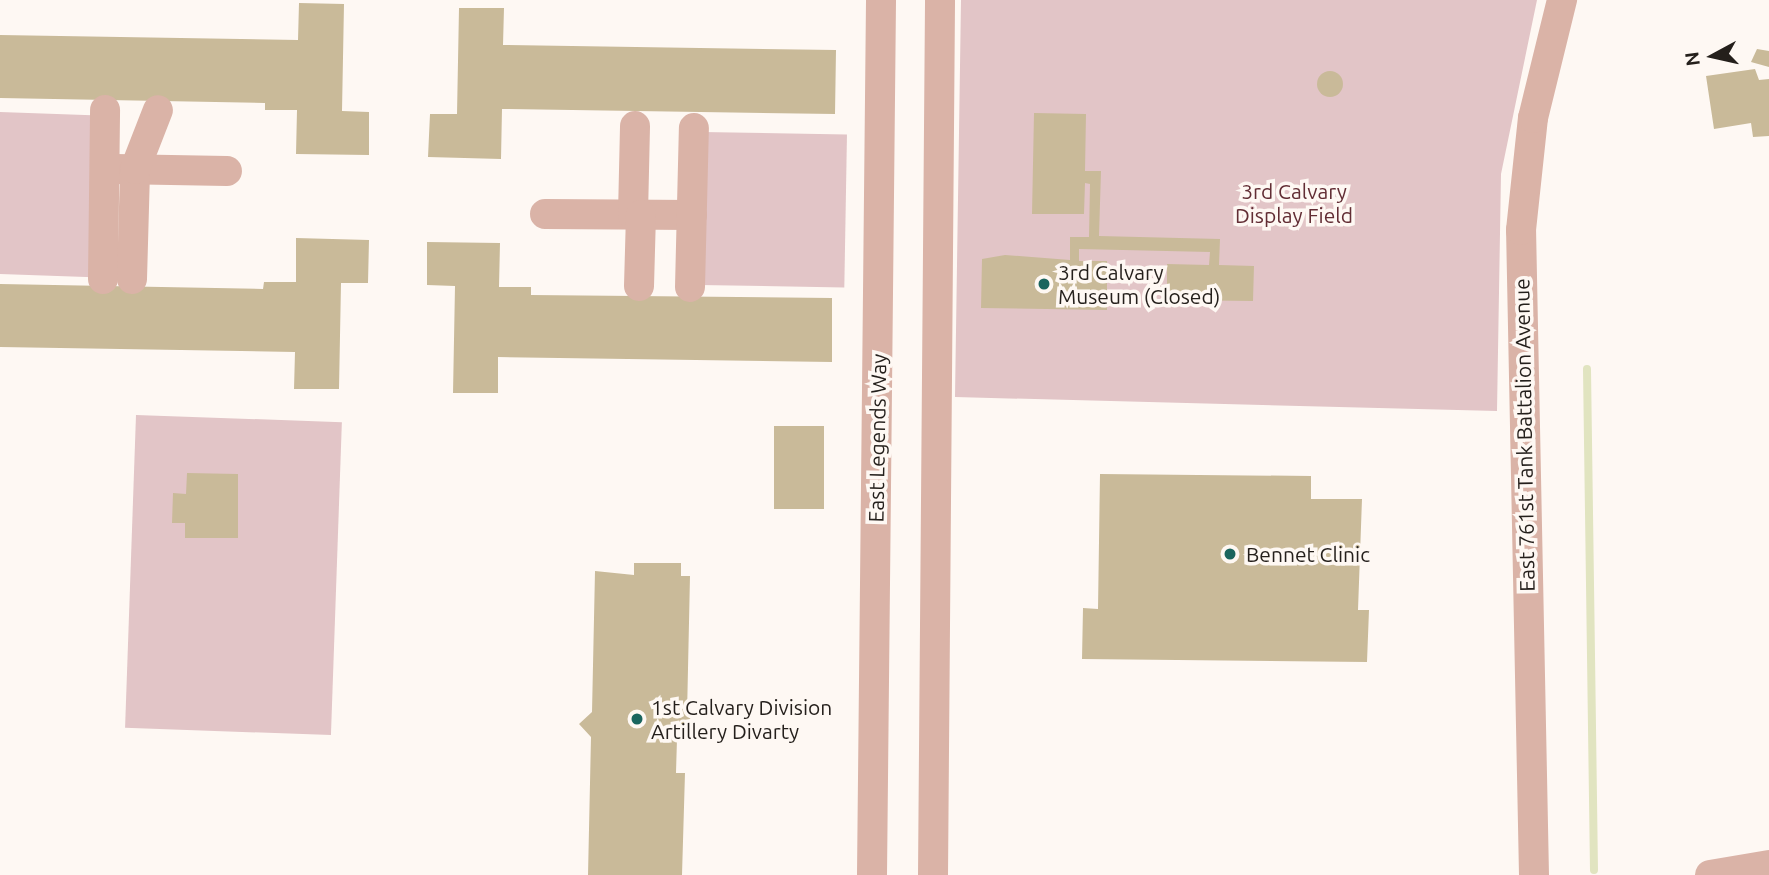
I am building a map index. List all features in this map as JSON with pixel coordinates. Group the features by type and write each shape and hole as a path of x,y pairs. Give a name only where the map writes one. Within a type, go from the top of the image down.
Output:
{"street":[{"name":"East Legends Way","path":"872,875 881,0"},
{"path":"933,875 940,0"},
{"name":"East 761st Tank Battalion Avenue","path":"1534,875 1521,230 1533,118 1562,0"},
{"path":"105,110 105,169 117,279 135,169 158,110"},
{"path":"635,126 639,286"},
{"path":"690,286 694,128"},
{"path":"105,169 227,171"},
{"path":"545,214 692,215"},
{"path":"1710,875 1769,866"}],"green space":[{"name":"3rd Calvary Display Field","path":"961,0 1537,0 1501,174 1497,411 955,397"},
{"path":"0,112 99,115 93,277 0,274"},
{"path":"702,132 847,135 844,288 699,285"},
{"path":"136,415 342,422 331,735 125,728"}],"building":[{"path":"299,3 344,4 342,111 369,112 369,155 296,154 297,110 265,110 265,103 0,98 0,35 298,40"},
{"path":"459,8 504,8 503,45 836,50 835,114 502,109 501,159 428,157 430,114 457,114"},
{"path":"1757,49 1769,51 1769,67 1751,62"},
{"path":"1755,69 1759,80 1769,79 1769,136 1753,137 1751,123 1714,129 1706,76"},
{"path":"1330,71 1339,75 1343,84 1339,93 1330,97 1321,93 1317,84 1321,75"},
{"path":"1034,113 1086,114 1085,171 1101,171 1099,236 1220,239 1219,265 1254,266 1253,301 1167,300 1167,264 1209,265 1210,252 1079,249 1079,261 1107,261 1107,310 981,308 982,259 1005,255 1070,260 1070,237 1089,237 1090,184 1085,183 1084,214 1032,214"},
{"path":"296,238 369,240 368,283 341,283 339,389 294,389 295,352 0,347 0,284 263,289 264,282 296,282"},
{"path":"427,242 500,243 499,287 531,287 531,295 832,298 832,362 498,357 498,393 453,393 455,286 427,285"},
{"path":"774,426 824,426 824,509 774,509"},
{"path":"187,473 238,474 238,538 185,538 185,523 172,523 173,493 186,494"},
{"name":"Bennet Clinic","path":"1100,474 1311,476 1311,499 1362,499 1358,610 1369,610 1367,662 1082,659 1083,608 1098,609"},
{"name":"1st Calvary Division Artillery Divarty","path":"634,563 681,563 681,576 690,576 687,715 698,727 677,739 676,773 685,773 682,875 588,875 591,737 579,724 592,712 595,571 634,575"}],"waterway":[{"path":"1587,369 1594,870"}],"place":[{"name":"3rd Calvary Museum (Closed)","path":"1044,284"},
{"name":"Bennet Clinic","path":"1230,554"},
{"name":"1st Calvary Division Artillery Divarty","path":"637,719"}]}
